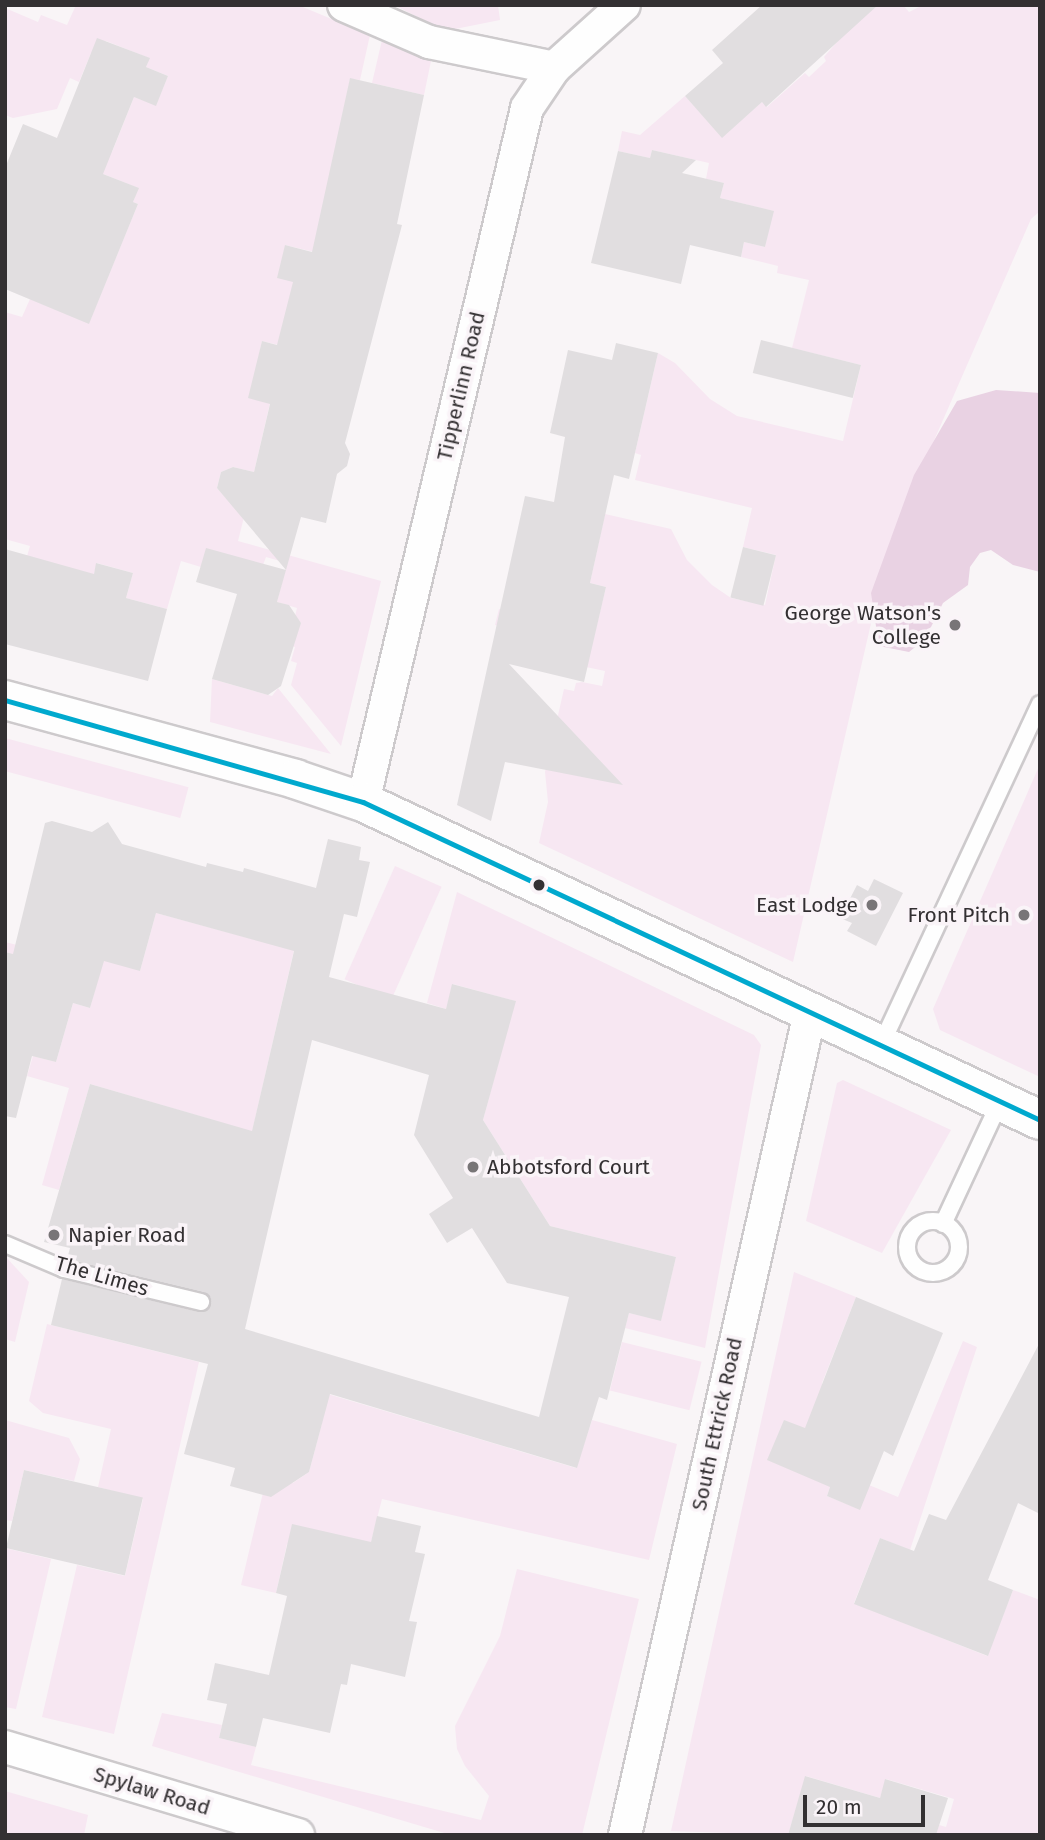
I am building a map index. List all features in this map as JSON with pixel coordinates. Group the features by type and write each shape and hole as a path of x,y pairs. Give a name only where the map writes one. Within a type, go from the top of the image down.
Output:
{"street":[{"path":"344,5 429,42 554,68"},
{"name":"Tipperlinn Road","path":"363,802 527,108 554,68 624,5"},
{"path":"5,700 295,779 363,802 1040,1120"},
{"name":"South Ettrick Road","path":"625,1835 810,1013"},
{"name":"Spylaw Road","path":"5,1747 298,1835"}],"lane":[{"path":"881,1045 1040,704"},
{"path":"943,1224 1000,1102"},
{"name":"The Limes","path":"5,1244 64,1269 201,1302"}],"shaded area":[{"path":"76,5 298,5 370,35 360,80 350,79 314,252 285,245 295,282 291,348 262,341 258,359 271,399 254,472 233,467 221,472 217,488 226,498 292,515 245,513 238,541 381,581 341,746 291,685 297,663 291,661 295,647 287,645 301,623 295,616 297,608 277,602 287,563 266,557 263,565 201,567 181,561 167,609 126,598 133,573 97,563 90,588 23,570 30,546 5,539 5,312 22,317 30,299 89,323 138,204 133,202 138,188 96,171 57,138 60,131 112,152 134,97 156,105 168,76 146,67 149,58 106,41 100,56 91,53 79,82 70,78 57,109 13,118 5,115 5,8 38,22 41,15 67,25"},
{"path":"394,5 498,5 500,20 445,31"},
{"path":"869,5 903,5 909,12 923,5 1040,5 1040,211 1031,219 890,541 793,962 539,843 548,802 545,772 564,689 574,691 576,683 582,682 602,686 605,671 586,667 527,632 495,625 499,609 541,619 539,628 593,641 606,587 590,583 605,514 671,529 687,560 712,585 731,598 765,605 776,555 743,547 752,508 635,480 641,455 635,453 658,353 675,363 710,399 737,416 843,441 861,365 792,348 809,280 777,273 778,266 741,257 744,242 765,247 773,211 720,198 724,183 706,179 709,163 652,150 650,158 618,151 622,131 640,135 685,96 722,137 762,102 767,107 805,73 809,77 826,61 824,57"},
{"path":"382,40 431,61 424,95 372,83"},
{"path":"996,390 1040,393 1040,572 1013,565 991,550 980,553 970,567 968,585 943,603 925,639 909,652 879,646 871,593 914,475 957,401"},
{"path":"212,679 272,696 278,688 331,754 210,722"},
{"path":"5,738 189,787 180,818 5,771"},
{"path":"1040,764 1040,1077 940,1030 933,1009"},
{"path":"395,866 442,887 391,1000 345,979"},
{"path":"457,892 754,1035 761,1045 705,1348 625,1328 629,1313 661,1320 676,1257 550,1226 483,1120 515,1001 453,984 446,1009 427,1003"},
{"path":"100,909 140,971 156,913 260,941 297,937 225,1249 213,1120 90,1084 59,1190 42,1185 69,1088 27,1076 33,1056 56,1062 73,1003 90,1008 97,982 81,973 5,952 5,942 86,962"},
{"path":"843,1080 951,1130 882,1253 806,1221 837,1083"},
{"path":"5,1256 29,1282 15,1342 5,1339"},
{"path":"794,1272 856,1297 822,1383 830,1487 827,1496 859,1509 869,1485 898,1497 963,1341 977,1347 910,1550 880,1538 854,1603 987,1656 1013,1590 1040,1600 1040,1835 936,1835 939,1825 946,1827 954,1799 886,1779 880,1798 806,1776 788,1835 671,1831"},
{"path":"47,1324 199,1362 114,1734 42,1717 77,1565 125,1576 143,1499 98,1487 111,1429 43,1413 29,1401"},
{"path":"622,1342 702,1362 689,1410 610,1391"},
{"path":"321,1392 576,1468 592,1420 677,1444 649,1560 382,1499 371,1542 313,1550 287,1544 276,1593 241,1585 267,1476 293,1483 309,1472 322,1423"},
{"path":"5,1420 69,1438 80,1459 74,1481 24,1470 12,1521 5,1520"},
{"path":"5,1548 51,1559 16,1709 5,1707"},
{"path":"517,1569 639,1599 582,1835 451,1835 152,1746 162,1713 222,1725 219,1738 256,1747 251,1765 481,1820 489,1796 465,1766 457,1749 455,1726 500,1636"},
{"path":"5,1791 88,1815 84,1835 5,1835"}],"building":[{"path":"762,5 878,5 766,107 762,102 722,138 685,96 723,63 712,50"},
{"path":"97,38 150,58 146,67 168,76 156,106 134,97 103,174 139,188 133,202 138,204 89,324 5,289 5,168 23,124 57,138"},
{"path":"350,78 424,95 397,224 402,225 345,443 350,454 347,466 337,474 326,523 301,517 286,570 217,488 221,472 233,467 254,472 270,404 248,398 262,341 277,345 293,282 277,278 285,245 312,252"},
{"path":"652,150 696,160 682,173 724,183 720,198 774,211 765,247 744,242 741,257 690,245 681,284 591,263 618,151 650,158"},
{"path":"761,340 861,365 853,398 753,373"},
{"path":"616,343 658,353 629,479 614,475 590,583 606,587 584,682 509,664 623,785 505,762 491,821 457,805 525,496 554,502 565,437 550,433 568,350 612,360"},
{"path":"743,547 776,555 763,606 730,597"},
{"path":"206,548 286,570 277,602 289,605 301,623 281,686 268,695 212,679 237,594 196,582"},
{"path":"5,549 94,574 96,563 133,573 126,598 167,609 148,681 5,644"},
{"path":"52,821 92,832 108,822 122,844 206,867 207,863 243,872 244,868 316,888 328,839 361,847 359,860 370,862 357,917 344,914 329,977 446,1009 452,984 516,1001 483,1120 550,1226 676,1257 661,1321 629,1313 607,1400 599,1397 577,1468 330,1394 309,1472 271,1497 230,1486 235,1468 184,1454 208,1364 51,1325 62,1279 199,1312 209,1309 211,1298 204,1292 67,1259 70,1248 44,1242 90,1084 252,1131 294,951 156,913 140,971 104,961 90,1008 73,1003 56,1062 32,1056 16,1118 5,1116 5,952 13,954 45,823","holes":["312,1040 429,1075 414,1135 453,1198 429,1214 447,1243 472,1228 507,1283 569,1297 539,1417 245,1329"]},
{"name":"East Lodge","path":"874,879 903,893 876,946 847,931 852,923 840,918 857,885 868,891"},
{"path":"856,1297 943,1333 893,1456 884,1451 860,1510 827,1496 830,1487 767,1460 784,1420 805,1428"},
{"path":"1040,1342 1040,1514 1018,1503 988,1580 1013,1590 988,1656 854,1604 880,1538 914,1551 929,1514 946,1520"},
{"path":"24,1470 143,1497 125,1575 6,1548"},
{"path":"377,1516 421,1526 415,1552 425,1554 409,1621 417,1622 405,1677 351,1664 347,1685 341,1684 330,1733 263,1718 256,1747 219,1738 227,1704 207,1700 215,1663 269,1675 287,1596 276,1593 292,1524 371,1542"},
{"path":"805,1776 880,1798 885,1779 948,1798 936,1835 788,1835"}],"transit line":[{"path":"5,700 363,802 1040,1120"}],"place":[{"name":"George Watson's College","path":"955,625"},
{"name":"East Lodge","path":"872,905"},
{"name":"Front Pitch","path":"1024,915"},
{"name":"Abbotsford Court","path":"473,1167"},
{"name":"Napier Road","path":"54,1235"}]}
